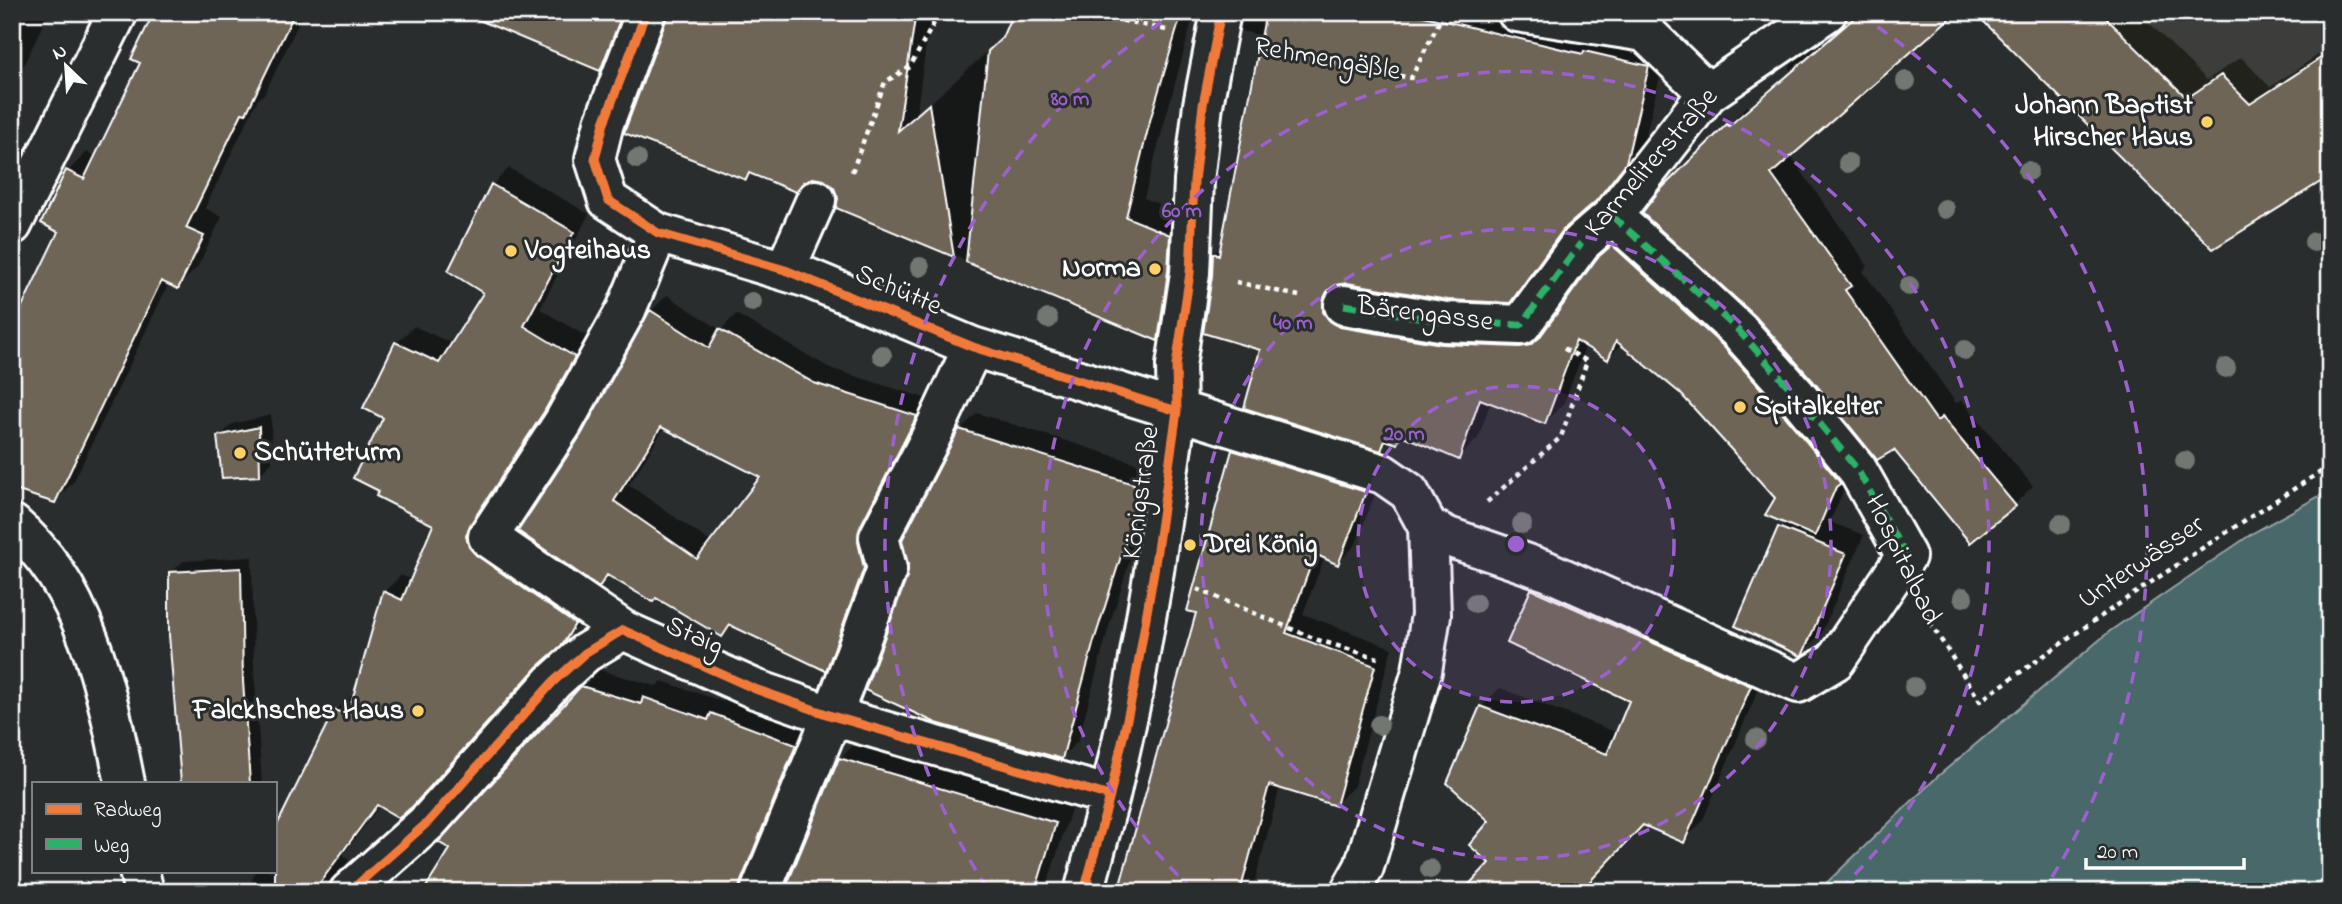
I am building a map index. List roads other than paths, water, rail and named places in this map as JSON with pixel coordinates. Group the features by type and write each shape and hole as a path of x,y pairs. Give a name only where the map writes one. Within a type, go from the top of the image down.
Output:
{"street":[{"path":"12,225 118,12"},
{"name":"Schütte","path":"646,12 604,122 595,159 608,200 658,233 786,270 973,347 1382,474 1409,492 1438,532"},
{"path":"1517,12 1645,32 1708,93"},
{"name":"Karmeliterstraße","path":"1581,243 1612,216 1708,93 1827,12"},
{"name":"Königstraße","path":"1084,892 1110,796 1134,688 1154,571 1177,411 1176,366 1190,273 1194,181 1203,105 1218,26"},
{"path":"786,270 816,200"},
{"name":"Hospitalbad","path":"1438,532 1547,571 1798,683 1835,661 1906,556 1857,469 1797,396 1738,331 1612,216"},
{"path":"623,630 488,537 564,423 626,310 658,233"},
{"name":"Bärengasse","path":"1344,305 1446,322 1521,325 1581,243"},
{"path":"760,892 832,716 887,569 878,537 930,439 973,347"},
{"path":"12,524 34,545 49,565 74,607 110,710 125,782"},
{"path":"1350,892 1364,867 1422,671 1431,615 1438,532"},
{"name":"Staig","path":"349,892 428,822 553,682 585,653 623,630 755,689 832,716 1110,796"},
{"path":"139,872 144,892"}],"water":[{"path":"2330,490 2330,892 1817,892 1937,777 2110,631 2253,533"}],"place":[{"name":"Johann Baptist Hirscher Haus","path":"2207,122"},
{"name":"Vogteihaus","path":"511,251"},
{"name":"Norma","path":"1155,269"},
{"name":"Spitalkelter","path":"1740,407"},
{"name":"Schütteturm","path":"240,453"},
{"name":"Drei König","path":"1190,545"},
{"name":"Falckhsches Haus","path":"418,711"}]}
